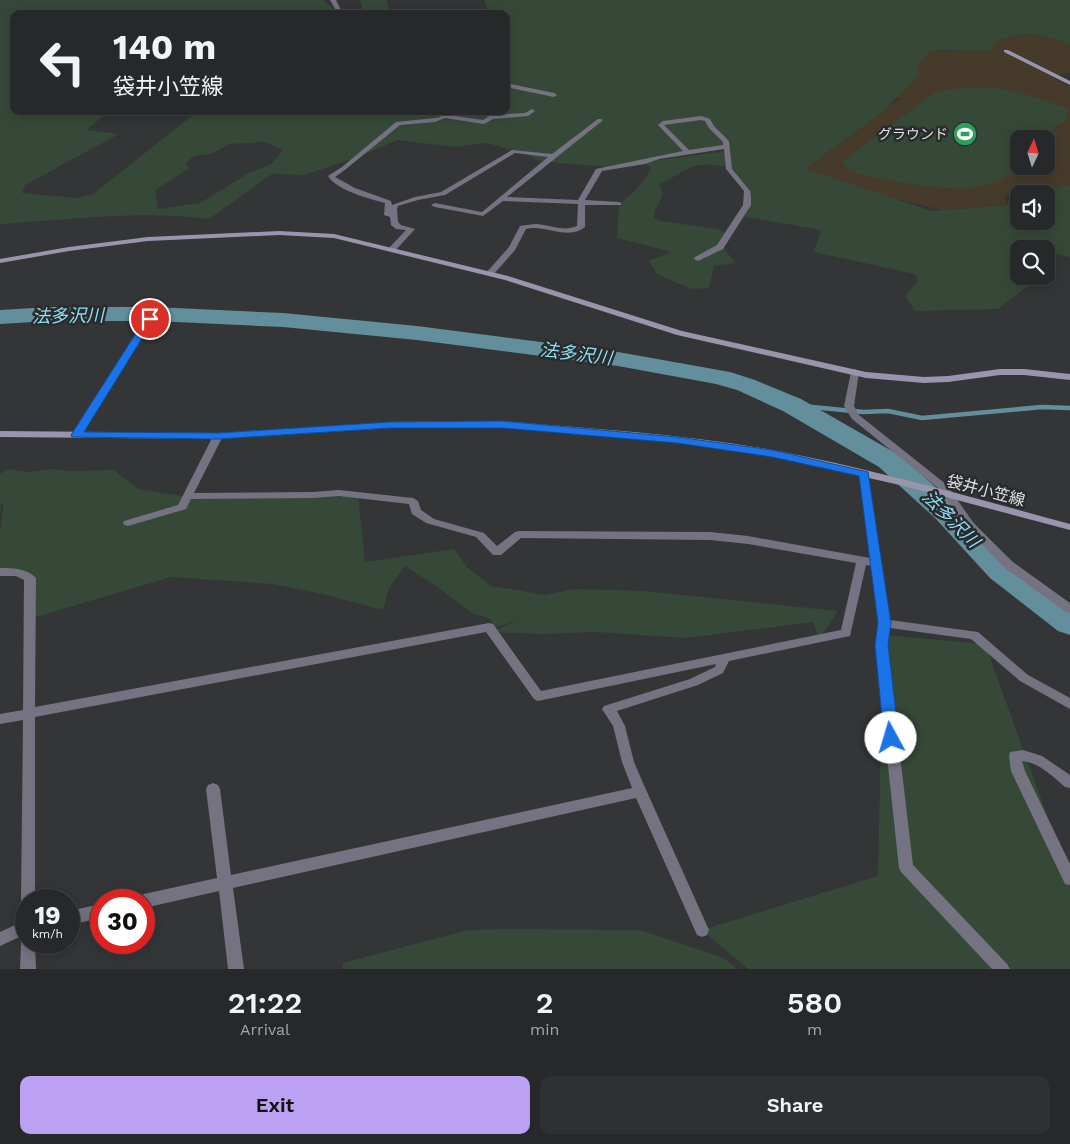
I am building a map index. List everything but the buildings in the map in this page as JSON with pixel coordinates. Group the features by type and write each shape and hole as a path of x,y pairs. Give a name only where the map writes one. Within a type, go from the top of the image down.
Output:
{"street":[{"path":"1006,51 1070,83"},
{"path":"510,85 554,95"},
{"path":"451,115 484,122 491,118 526,115 532,112"},
{"path":"394,215 388,215 389,202 336,182 332,176 398,123 435,120 444,115"},
{"path":"688,153 661,125 663,123 705,118 726,141 725,147 730,169 747,191 747,205 720,247 698,259"},
{"path":"435,205 483,214 552,156 600,120"},
{"path":"490,273 512,248 523,228 535,225 571,231 581,227 582,201 598,170 725,147"},
{"path":"392,249 411,229 399,227 394,223 393,209 396,205 417,198 443,194 514,151 552,156"},
{"path":"500,199 620,204"},
{"path":"0,261 68,249 139,240 278,233 334,236 490,273 680,333 855,372 894,379 924,380 948,379 1000,372 1024,372 1070,378"},
{"path":"76,435 150,319"},
{"path":"855,372 849,406 855,417 942,487 971,527 1009,565 1070,609"},
{"name":"袋井小笠線","path":"0,434 218,436 390,425 502,424 677,440 772,453 905,483 1070,528"},
{"path":"128,523 182,507 218,436"},
{"path":"864,474 885,623 881,645 906,868 1002,969"},
{"path":"189,496 339,493 413,501 416,512 430,521 480,535 497,552 519,534 710,536 748,540 876,563"},
{"path":"0,719 489,627 538,696 846,633 862,560"},
{"path":"0,572 17,572 30,578 28,889"},
{"path":"885,623 974,635 1024,678 1070,704"},
{"path":"702,930 640,792 626,757 615,715 608,710 694,682 719,670 725,658"},
{"path":"1070,783 1044,763 1025,754 1016,756 1018,770 1070,879"},
{"path":"213,789 236,969"},
{"path":"155,899 640,792"},
{"path":"0,939 15,932"},
{"path":"28,954 28,969"}],"shaded area":[{"path":"1034,34 1059,39 1070,45 1070,73 1049,76 1070,87 1070,186 1055,188 1055,185 1010,185 1010,194 1005,195 1007,205 942,210 809,177 804,170 901,98 847,85 929,52 952,51 996,42 1006,37"}],"green space":[{"path":"0,0 323,0 334,10 10,10 10,115 105,115 86,130 119,134 25,185 22,193 77,198 93,194 193,115 510,115 510,10 488,10 484,0 1070,0 1070,45 1052,38 1033,34 1005,38 996,42 992,51 944,50 929,52 916,66 920,73 884,111 805,169 932,211 1007,205 1010,198 1010,230 1055,230 1055,188 1070,186 1070,257 1055,253 1055,240 1010,240 1010,285 1028,285 998,309 915,311 905,296 918,281 915,274 814,252 821,230 740,216 748,197 729,167 707,164 692,167 660,184 663,195 655,210 654,218 660,221 718,229 728,235 724,249 736,263 714,266 709,288 691,289 657,274 649,261 672,252 617,238 619,204 638,188 645,179 651,168 645,162 726,151 725,148 608,167 538,161 526,154 487,143 455,147 397,140 356,158 304,175 272,174 209,219 157,215 0,224","holes":["265,142 283,150 271,164 247,174 200,203 158,209 155,190 190,168 185,164 194,156 211,154 229,144"]},
{"path":"360,0 387,0 389,10 362,10"},
{"name":"グラウンド","path":"975,87 1011,91 1067,109 1066,122 1057,125 1053,130 1010,130 1010,174 974,187 943,188 908,183 872,177 850,170 846,166 843,161 935,93 944,90"},
{"path":"8,469 28,472 51,469 72,471 114,470 138,489 188,497 358,495 365,562 454,549 467,567 491,586 545,595 574,589 644,591 838,611 819,639 813,622 685,638 597,632 542,634 492,632 520,619 492,629 491,619 472,613 439,588 405,566 389,588 383,610 323,594 273,584 171,577 29,619 30,578 0,574 0,534 3,505 1,502 0,520 0,474"},
{"path":"883,635 985,644 1070,879 1070,969 748,969 702,930 878,876"},
{"path":"468,930 640,930 724,958 737,969 343,969 343,963"}],"waterway":[{"name":"法多沢川","path":"0,317 50,314 155,314 283,320 417,333 618,359 721,377 746,385 792,405 889,461 946,512 1001,570 1070,623"},
{"path":"792,405 863,412 888,411 922,418 1042,407 1070,408"}],"place":[{"name":"グラウンド","path":"965,134"}],"route":[{"path":"150,319 76,435 218,436 390,425 502,424 677,440 772,453 864,474 885,623 881,645 891,738"}]}
